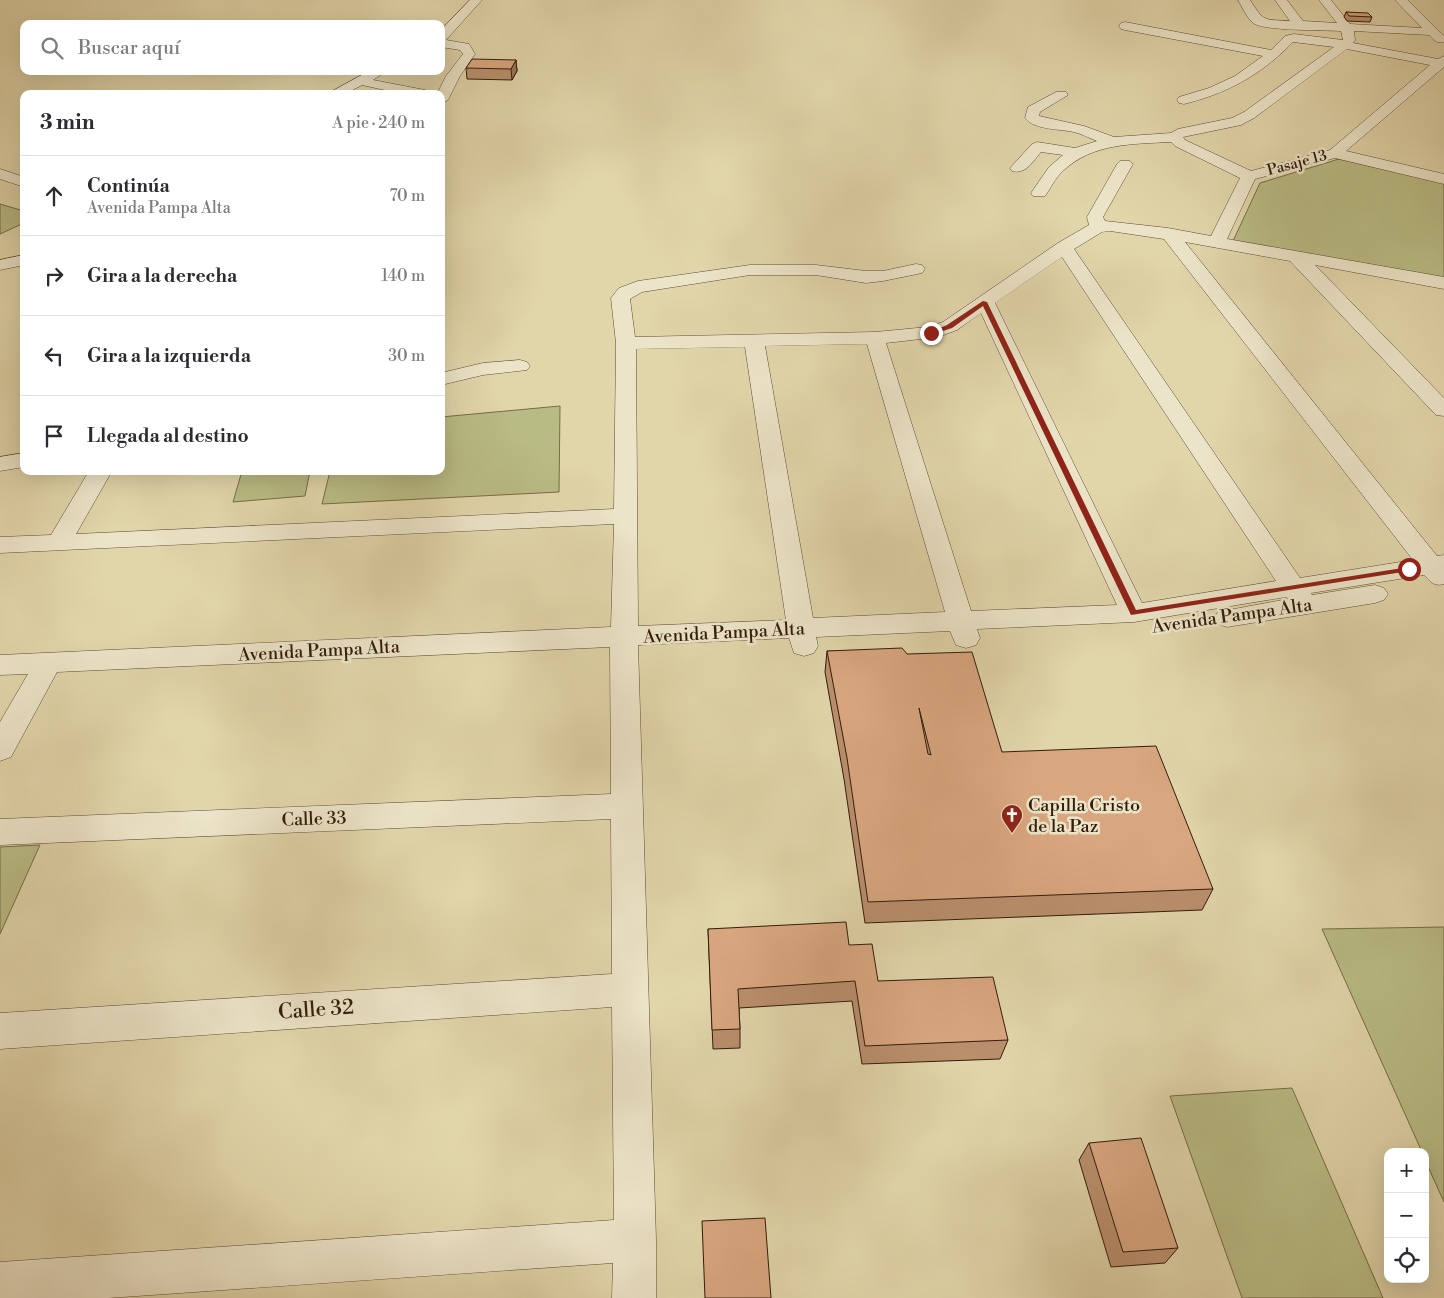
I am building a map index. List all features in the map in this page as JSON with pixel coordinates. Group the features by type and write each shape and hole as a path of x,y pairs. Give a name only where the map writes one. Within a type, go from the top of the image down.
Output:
{"street":[{"path":"445,34 476,0"},
{"path":"1244,0 1259,22 1300,26 1436,30"},
{"path":"1281,0 1300,26"},
{"path":"1039,193 1057,168 1076,153 1101,143 1175,137 1178,133 1236,122 1249,115 1345,45 1349,40 1347,28 1325,0"},
{"path":"1401,0 1436,30 1444,44"},
{"path":"1125,26 1274,54"},
{"path":"1184,100 1214,91 1240,79 1274,54 1289,39 1294,38 1442,61"},
{"path":"445,44 465,48 469,54 453,76 445,92"},
{"name":"Pasaje 13","path":"1217,242 1249,176 1334,154 1442,61"},
{"path":"341,90 371,75"},
{"path":"360,80 406,90"},
{"path":"1060,95 1033,110 1032,118 1040,122 1079,129 1113,142"},
{"path":"1175,137 1180,143 1249,176"},
{"path":"1018,168 1037,147 1076,153"},
{"path":"1334,154 1444,179"},
{"path":"1098,227 1095,217 1125,164"},
{"path":"0,174 20,177"},
{"path":"0,174 20,181"},
{"path":"626,343 875,338 931,333 950,326 1064,247 1098,227 1122,227 1168,234 1444,283"},
{"path":"1168,234 1441,573"},
{"path":"1064,247 1299,597"},
{"path":"1296,256 1444,410"},
{"path":"0,265 20,261"},
{"path":"634,1298 635,1240 624,646 626,343 620,298 626,292 638,287 750,270 816,270 866,277 883,276 916,269"},
{"path":"985,302 1134,613"},
{"path":"875,338 964,630"},
{"path":"754,341 802,638"},
{"path":"445,378 483,369 520,366"},
{"path":"0,464 20,461"},
{"path":"59,542 99,475"},
{"path":"0,545 626,516"},
{"name":"Avenida Pampa Alta","path":"0,665 42,672 964,630 1142,629 1299,597 1441,573"},
{"name":"Avenida Pampa Alta","path":"964,630 1299,597"},
{"path":"0,749 42,672"},
{"name":"Avenida Pampa Alta","path":"0,683 42,672"},
{"name":"Calle 33","path":"0,832 628,806"},
{"name":"Calle 32","path":"0,1031 631,989"},
{"path":"0,1284 635,1240"}],"green space":[{"path":"1339,159 1444,183 1444,280 1233,241 1260,183"},
{"path":"0,204 20,210 20,225 0,234"},
{"path":"560,406 559,492 322,504 329,475 445,475 445,417"},
{"path":"241,475 309,475 305,496 233,502"},
{"path":"40,845 0,934 0,847"},
{"path":"1444,927 1444,1202 1429,1169 1429,1148 1420,1148 1322,929"},
{"path":"1292,1088 1383,1298 1242,1298 1170,1096"}],"building":[{"path":"1346,12 1368,13 1372,17 1349,16"},
{"path":"472,59 516,60 511,69 466,68"},
{"name":"Capilla Cristo de la Paz","path":"902,648 907,654 972,652 1002,752 1156,746 1213,889 868,902 847,758 827,651","holes":["919,708 931,755 928,754"]},
{"path":"846,922 849,945 872,944 878,981 993,977 1008,1040 865,1046 855,981 738,989 740,1029 712,1030 708,929"},
{"path":"1141,1138 1178,1248 1123,1252 1089,1143"},
{"path":"765,1218 771,1298 705,1298 702,1221"}],"place":[{"name":"Capilla Cristo de la Paz","path":"1012,834"}],"route":[{"path":"931,333 950,326 985,302 1134,613 1409,569"}]}
